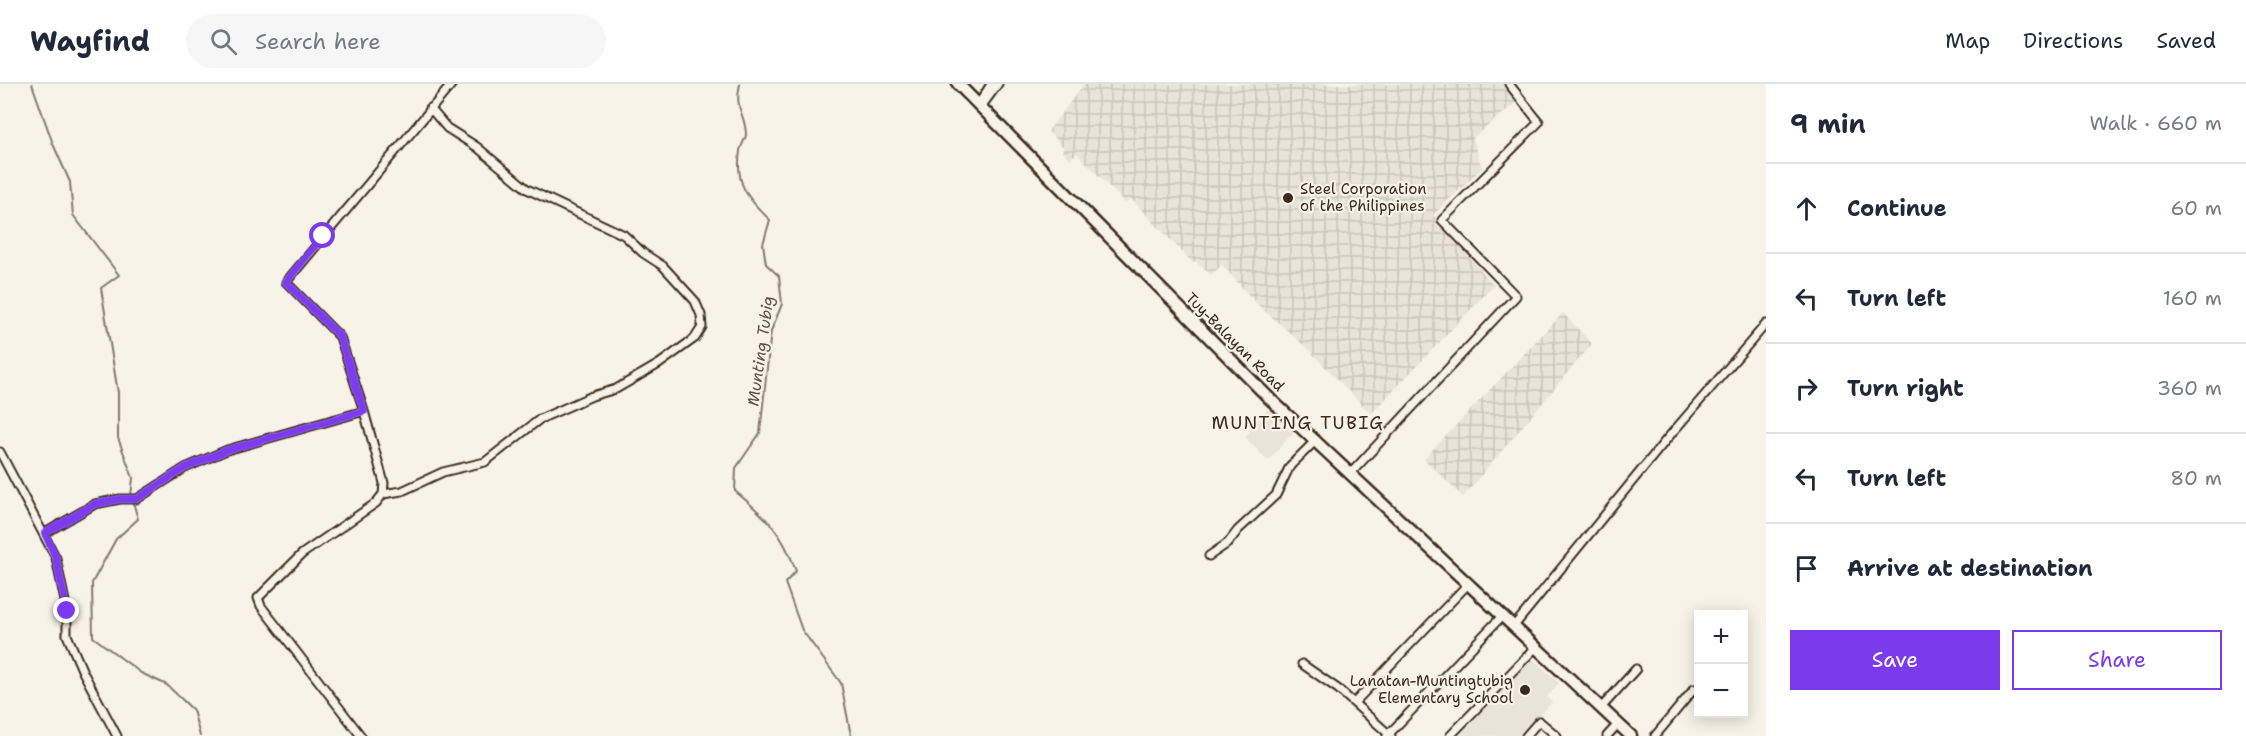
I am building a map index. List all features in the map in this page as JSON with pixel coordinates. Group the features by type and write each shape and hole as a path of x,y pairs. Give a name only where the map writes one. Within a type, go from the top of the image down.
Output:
{"main road":[{"name":"Tuy-Balayan Road","path":"958,84 1268,397 1631,736"}],"street":[{"path":"361,736 261,606 258,598 303,554 376,503 383,494 384,483 340,337 286,282 452,84"},
{"path":"980,106 991,84"},
{"path":"980,106 998,84"},
{"path":"1351,473 1516,296 1442,220 1539,122 1509,84"},
{"path":"383,494 402,491 443,472 485,462 540,419 592,396 616,389 659,364 691,342 702,327 701,315 695,302 663,266 643,253 624,235 526,189 477,147 447,128 430,108"},
{"path":"1514,626 1666,440 1766,324"},
{"path":"45,533 95,504 120,499 137,499 185,468 227,450 364,411"},
{"path":"1209,556 1228,543 1238,530 1276,495 1290,466 1316,440"},
{"path":"0,452 45,533 56,558 67,611 67,635 83,672 117,736"},
{"path":"1354,703 1469,584"},
{"path":"1302,664 1354,703 1389,735 1503,615"},
{"path":"1450,736 1536,647"},
{"path":"1601,708 1636,669"},
{"path":"1655,736 1694,689"},
{"path":"1526,736 1539,721 1557,736"},
{"path":"1607,736 1618,724"}],"shaded area":[{"name":"Steel Corporation of the Philippines","path":"1084,84 1505,84 1517,102 1473,138 1482,168 1433,215 1494,285 1371,414 1308,349 1257,304 1222,265 1211,275 1195,261 1193,263 1131,199 1125,203 1077,153 1070,159 1062,151 1064,148 1048,131"},
{"path":"1563,313 1592,344 1463,497 1424,459"},
{"path":"1268,409 1293,433 1268,461 1245,437"},
{"name":"Lanatan-Muntingtubig Elementary School","path":"1529,655 1559,683 1547,697 1552,702 1520,736 1456,736"}],"waterway":[{"path":"32,84 53,144 70,182 73,215 119,275 101,288 118,393 118,438 133,478 131,496"},
{"name":"Munting Tubig","path":"740,84 738,99 746,134 740,151 739,173 744,190 770,220 763,244 766,264 779,276 782,304 771,331 760,433 736,468 735,491 772,526 791,557 796,571 785,583 802,630 841,683 851,736"},
{"path":"133,502 138,519 116,539 92,583 93,637 141,673 167,685 193,710 200,736"}],"place":[{"name":"Steel Corporation of the Philippines","path":"1288,198"},
{"name":"Lanatan-Muntingtubig Elementary School","path":"1525,690"}],"district":[{"name":"MUNTING TUBIG","path":"1298,423"}],"route":[{"path":"67,611 56,558 45,533 95,504 120,499 137,499 185,468 227,450 364,411 340,337 286,282 323,236"}]}
